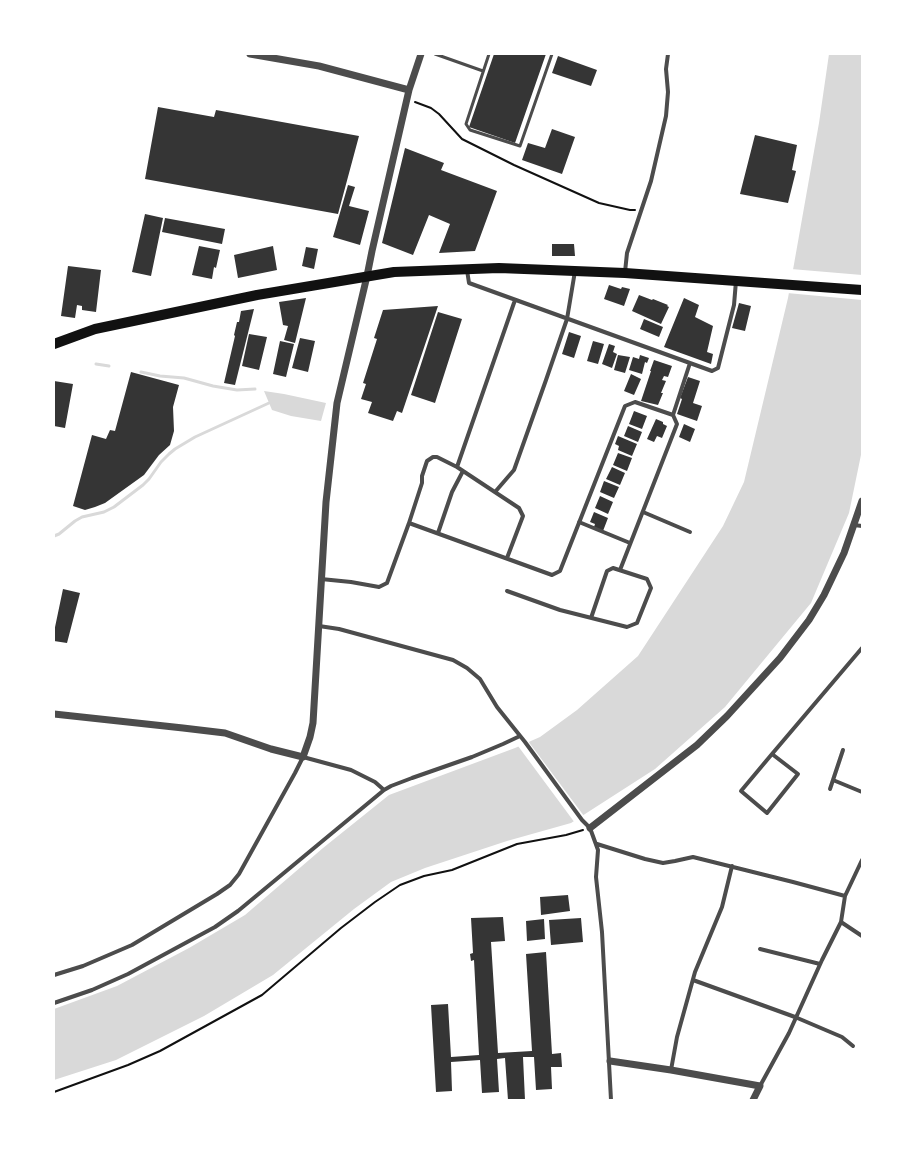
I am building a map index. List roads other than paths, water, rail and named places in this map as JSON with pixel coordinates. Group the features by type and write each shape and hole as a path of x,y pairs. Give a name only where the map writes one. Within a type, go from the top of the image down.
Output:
{"highway":[{"path":"54,344 95,329 257,295 394,272 499,268 625,273 862,290"}],"street":[{"path":"250,54 319,66 409,90"},
{"path":"54,975 83,966 132,945 218,894 230,885 239,874 303,757 313,723 326,502 336,410 409,90 421,54"},
{"path":"625,273 627,252 651,181 666,116 668,92 666,69 668,54"},
{"path":"467,269 469,284 712,371 718,368 734,305 736,280"},
{"path":"496,492 514,470 567,319 575,271"},
{"path":"457,467 515,300"},
{"path":"620,570 677,424 673,415 690,363"},
{"path":"410,523 552,574 560,570 625,406 635,402 673,415"},
{"path":"321,579 379,587 387,583 410,523 427,461 430,458 437,457 457,467 520,508 523,516 507,558"},
{"path":"438,533 452,492 463,471"},
{"path":"590,828 697,745 727,716 780,658 809,620 824,595 844,553 862,501"},
{"path":"643,512 690,532"},
{"path":"579,522 630,543"},
{"path":"854,525 862,526"},
{"path":"507,591 560,610 591,618 627,627 637,623 651,588 647,579 613,568 607,571 591,618"},
{"path":"318,626 339,629 453,660 467,668 480,679 497,707 525,742 582,820 590,828 598,850 596,877 602,932 611,1100"},
{"path":"772,754 798,774 767,813 741,791 772,754 862,648"},
{"path":"54,714 225,733 271,749 351,770 375,782 384,790"},
{"path":"54,1003 92,990 128,974 215,927 277,880 384,790 405,780 472,757 520,736"},
{"path":"830,789 843,750"},
{"path":"833,780 862,792"},
{"path":"597,844 663,863 675,862 693,857 845,896"},
{"path":"753,1100 789,1033 795,1017 841,922 845,896 862,860"},
{"path":"671,1070 677,1037 695,972 722,907 732,866"},
{"path":"841,922 862,936"},
{"path":"760,949 820,964"},
{"path":"693,980 795,1017 842,1037 853,1046"},
{"path":"610,1061 760,1086"}],"lane":[{"path":"435,54 483,71"},
{"path":"489,54 466,124 470,130 520,146 552,54"}],"waterway":[{"path":"96,364 109,366"},
{"path":"141,372 160,376 184,378 213,386 237,390 255,389"},
{"path":"54,536 82,517 104,512 114,507 143,485 161,462 175,449 195,437 269,403"}]}
